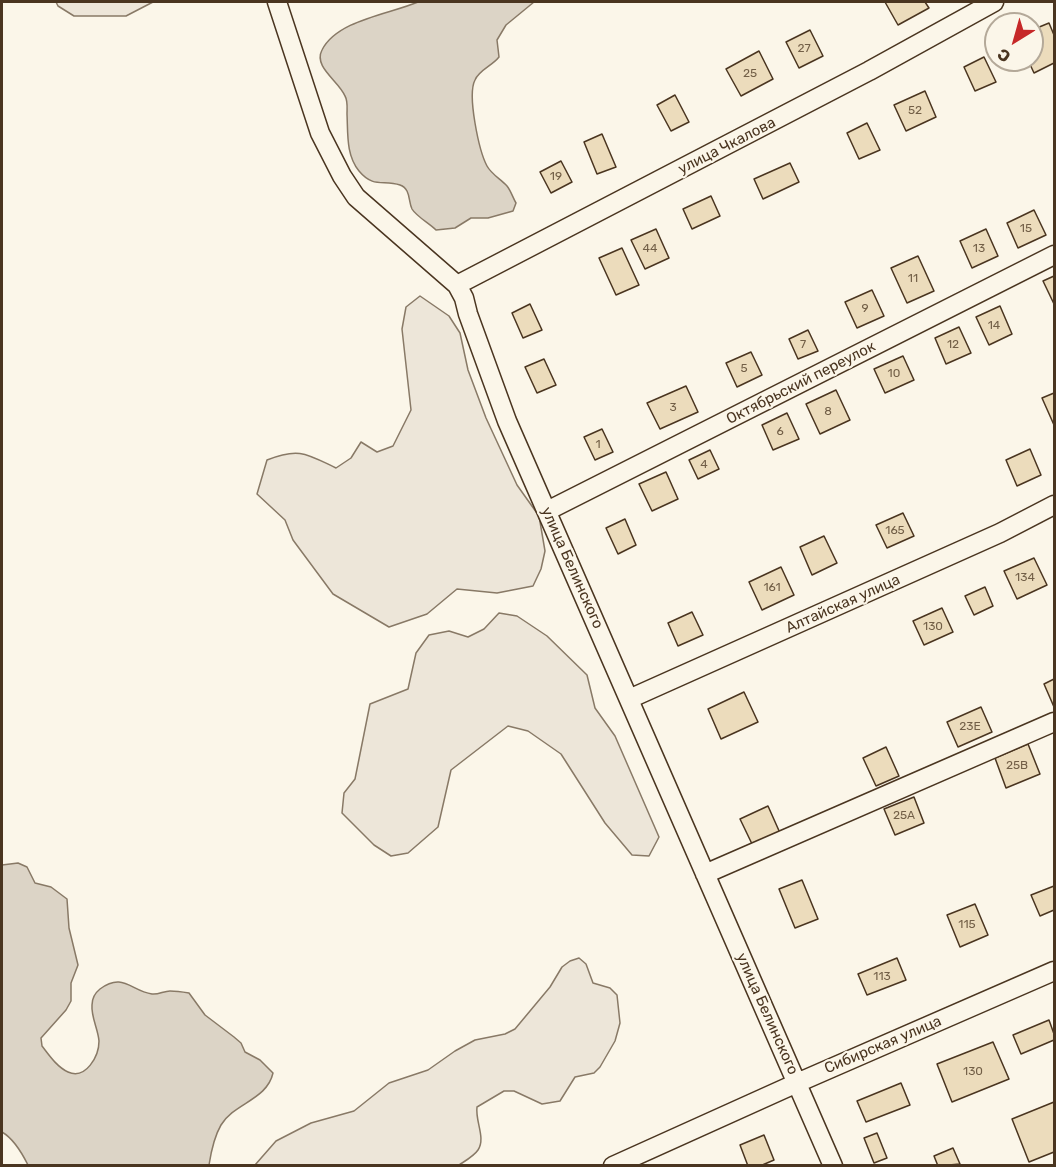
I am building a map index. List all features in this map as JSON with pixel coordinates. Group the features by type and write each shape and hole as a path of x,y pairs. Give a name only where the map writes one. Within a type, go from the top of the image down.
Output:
{"street":[{"name":"улица Белинского","path":"277,2 320,133 342,176 356,197 457,285 464,298 507,421 833,1166"},
{"name":"улица Чкалова","path":"457,285 869,71 994,2"},
{"name":"Октябрьский переулок","path":"547,511 1054,255"},
{"name":"Алтайская улица","path":"629,699 1000,533 1054,505"},
{"path":"705,874 1054,722"},
{"name":"Сибирская улица","path":"613,1166 1054,971"}],"shaded area":[{"path":"56,2 153,2 126,16 74,16 58,6"},
{"path":"418,2 534,2 506,25 497,40 499,57 479,73 473,87 473,110 484,159 489,169 510,190 516,203 513,211 488,218 471,218 455,228 436,230 414,212 408,192 404,187 394,183 369,180 355,165 348,137 347,100 321,62 322,50 329,40 352,25"},
{"path":"420,296 449,316 460,333 468,370 486,418 517,485 539,516 545,551 541,569 533,586 497,593 457,589 427,614 389,627 333,594 293,540 285,520 257,494 267,460 278,456 303,454 336,468 351,458 361,442 377,452 393,446 411,410 402,329 406,307"},
{"path":"499,613 517,616 547,636 587,675 595,708 615,736 659,837 649,856 632,855 605,823 561,754 528,731 508,726 451,770 438,827 408,853 391,856 374,845 342,813 344,793 355,779 370,704 408,689 416,653 429,635 449,631 468,637 484,629"},
{"path":"18,863 27,867 35,883 51,887 67,899 69,928 78,965 71,983 71,1001 41,1038 42,1046 60,1067 74,1074 80,1073 86,1070 94,1060 99,1041 93,1014 93,998 108,984 121,982 152,994 170,991 189,993 205,1015 241,1043 245,1052 260,1060 273,1073 270,1082 257,1096 234,1111 221,1125 209,1165 28,1165 14,1142 2,1132 2,865"},
{"path":"579,958 586,964 593,983 610,988 617,995 620,1023 615,1041 600,1067 594,1073 575,1077 560,1101 542,1104 514,1091 504,1091 477,1107 480,1145 474,1154 459,1165 255,1165 276,1141 311,1123 354,1111 389,1083 428,1070 475,1040 505,1034 515,1029 550,987 562,967"}],"building":[{"path":"885,2 925,2 929,8 898,25"},
{"path":"1049,23 1054,35 1054,63 1044,68 1044,25"},
{"path":"810,30 823,56 799,68 786,42"},
{"path":"759,51 773,79 741,96 726,69"},
{"path":"984,57 984,72 991,72 996,82 975,91 964,67"},
{"path":"925,91 936,117 906,131 894,105"},
{"path":"675,95 689,122 671,131 657,105"},
{"path":"867,123 880,150 859,159 847,133"},
{"path":"602,134 616,167 597,174 584,142"},
{"path":"561,161 572,182 551,193 540,172"},
{"path":"790,163 799,182 763,199 754,179"},
{"path":"711,196 720,216 692,229 683,209"},
{"path":"1034,210 1046,235 1018,248 1007,223"},
{"path":"656,229 669,258 645,269 631,240"},
{"path":"986,229 998,256 972,268 960,241"},
{"path":"622,248 639,285 616,295 599,258"},
{"path":"918,256 934,291 907,303 891,268"},
{"path":"1054,276 1054,304 1043,281"},
{"path":"872,290 884,316 857,328 845,302"},
{"path":"530,304 542,330 523,338 512,313"},
{"path":"1000,306 1012,334 989,345 976,317"},
{"path":"959,327 971,353 946,364 935,338"},
{"path":"808,330 818,351 798,359 789,339"},
{"path":"751,352 762,375 737,387 726,363"},
{"path":"903,356 914,380 885,393 874,369"},
{"path":"544,359 556,385 537,393 525,367"},
{"path":"686,386 698,412 660,429 647,403"},
{"path":"836,390 850,420 820,434 806,404"},
{"path":"1054,393 1054,425 1042,398"},
{"path":"787,413 799,439 773,450 762,425"},
{"path":"602,429 613,452 595,460 584,437"},
{"path":"1030,449 1041,475 1017,486 1006,460"},
{"path":"710,450 719,469 698,479 689,460"},
{"path":"666,472 678,499 652,511 639,484"},
{"path":"903,513 914,536 887,548 876,525"},
{"path":"625,519 636,545 618,554 606,528"},
{"path":"824,536 837,563 812,575 800,547"},
{"path":"1034,558 1047,585 1017,599 1004,571"},
{"path":"781,567 794,595 762,610 749,582"},
{"path":"985,587 993,606 974,615 965,596"},
{"path":"942,608 953,632 924,645 913,621"},
{"path":"692,612 703,635 678,646 668,623"},
{"path":"1054,679 1054,707 1044,684"},
{"path":"744,692 758,722 721,739 708,709"},
{"path":"981,707 992,732 958,747 947,722"},
{"path":"1028,744 1040,774 1006,788 995,758"},
{"path":"886,747 899,776 876,786 863,758"},
{"path":"914,797 924,823 895,835 884,809"},
{"path":"768,806 780,833 753,846 740,819"},
{"path":"802,880 818,919 795,928 779,889"},
{"path":"1054,886 1054,910 1040,916 1031,895"},
{"path":"975,904 988,935 960,947 947,915"},
{"path":"897,958 906,980 867,995 858,974"},
{"path":"1049,1020 1054,1040 1021,1054 1013,1035"},
{"path":"993,1042 1009,1079 952,1102 937,1064"},
{"path":"901,1083 910,1105 866,1122 857,1101"},
{"path":"1054,1102 1054,1152 1029,1162 1012,1119"},
{"path":"877,1133 887,1158 874,1163 864,1138"},
{"path":"764,1135 774,1160 760,1166 748,1166 740,1145"},
{"path":"953,1148 960,1164 938,1166 934,1156"}]}
